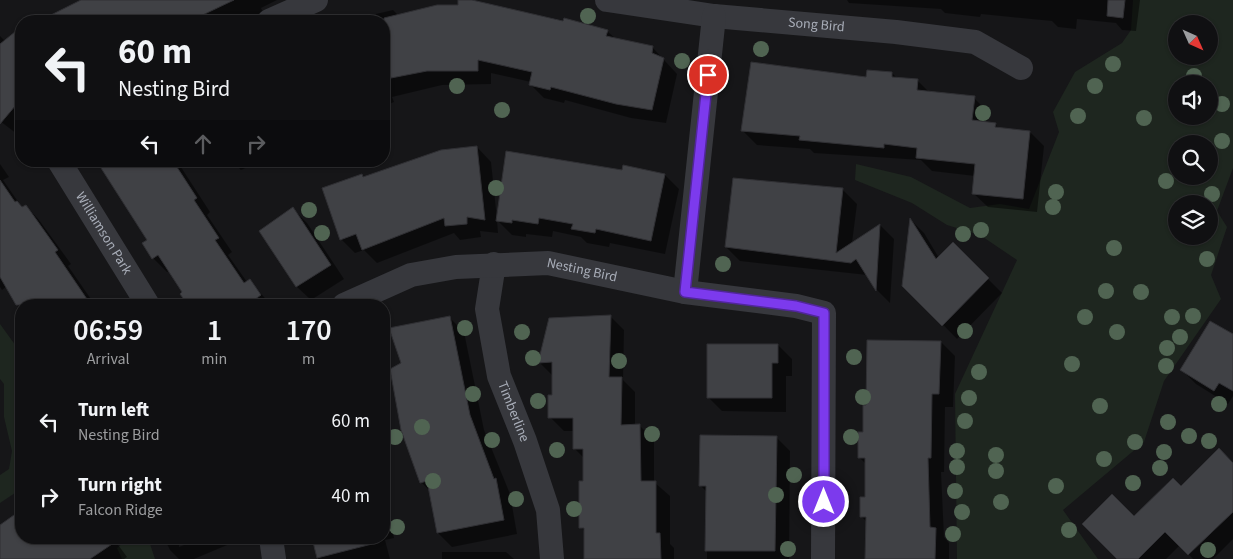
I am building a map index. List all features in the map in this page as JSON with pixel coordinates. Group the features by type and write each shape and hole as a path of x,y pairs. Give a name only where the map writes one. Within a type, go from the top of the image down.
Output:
{"street":[{"path":"282,15 316,0"},
{"name":"Song Bird","path":"607,0 714,16 896,32 975,42 1021,68"},
{"path":"685,292 714,16"},
{"name":"Williamson Park","path":"64,167 144,299"},
{"name":"Nesting Bird","path":"357,299 411,275 494,264 548,264 685,292 796,306 824,313 823,559"},
{"name":"Timberline","path":"494,264 487,309 498,376 525,442 548,510 552,559"},
{"path":"272,544 274,559"}],"shaded area":[{"path":"1133,0 1233,0 1233,168 1218,208 1218,195 1168,195 1168,245 1218,245 1218,213 1227,227 1211,275 1221,299 1164,381 1144,442 1063,510 1098,559 957,559 955,394 1017,260 980,235 947,225 912,203 855,180 856,164 911,177 970,208 1000,204 1029,209 1059,132 1053,112 1075,72 1122,43 1131,30"},
{"path":"0,324 15,345 15,493 0,503 0,475 9,469 12,451 4,417 4,384 0,379"},
{"path":"122,544 150,544 155,559 122,559 117,548"}],"building":[{"path":"81,0 234,0 203,15 51,15"},
{"path":"458,0 472,0 563,21 564,18 608,30 606,36 653,46 652,53 664,58 652,110 616,104 551,87 550,90 529,85 532,72 478,60 478,71 427,71 391,78 390,17 437,5 458,5"},
{"path":"1108,0 1125,0 1123,18 1107,16"},
{"path":"15,32 15,106 0,124 0,44"},
{"path":"751,62 866,77 867,70 892,72 892,77 918,79 917,90 975,96 972,120 996,123 995,127 1030,131 1023,199 972,194 975,164 916,158 917,148 884,144 884,148 799,140 800,136 741,131"},
{"path":"477,146 485,220 467,217 467,224 445,226 444,218 362,250 356,234 340,240 322,188 362,174 363,177 441,150"},
{"path":"506,151 622,170 623,165 665,174 651,241 596,229 595,233 571,229 573,224 539,218 538,224 512,220 512,223 496,221"},
{"path":"177,167 197,198 194,200 219,238 215,240 244,283 250,279 261,295 255,299 184,299 180,294 182,292 158,255 152,259 142,243 147,240 101,168"},
{"path":"733,178 843,188 836,253 880,224 876,291 856,259 851,263 725,247"},
{"path":"0,180 15,202 17,201 22,207 26,205 58,250 55,252 87,299 15,299 15,303 0,277"},
{"path":"293,207 331,265 296,287 259,231"},
{"path":"910,218 936,259 953,242 989,278 942,326 902,286"},
{"path":"611,315 609,377 622,377 621,425 640,424 641,481 656,481 656,533 660,533 661,559 584,559 584,528 579,528 579,481 583,481 583,449 573,449 573,418 548,418 548,395 552,395 552,362 538,363 549,318"},
{"path":"450,316 470,415 494,479 496,478 504,520 437,533 427,481 420,483 401,430 390,369 401,363 390,328"},
{"path":"1210,321 1233,334 1233,391 1219,383 1214,391 1180,370"},
{"path":"867,340 941,341 939,394 932,394 931,458 928,458 930,527 936,528 935,559 865,559 866,517 860,517 860,497 865,497 865,458 858,458 858,432 863,432 863,405 866,405"},
{"path":"707,344 778,344 778,363 772,363 772,398 707,398"},
{"path":"700,435 777,436 775,551 705,551 706,486 699,486"},
{"path":"1219,448 1233,463 1233,512 1188,555 1165,532 1138,559 1117,559 1082,524 1112,494 1134,516 1173,478 1181,486"},
{"path":"15,514 15,544 112,544 90,559 0,559 0,525"},
{"path":"314,544 372,544 317,558"}],"route":[{"path":"708,75 685,292 796,306 824,313 824,502"}]}
